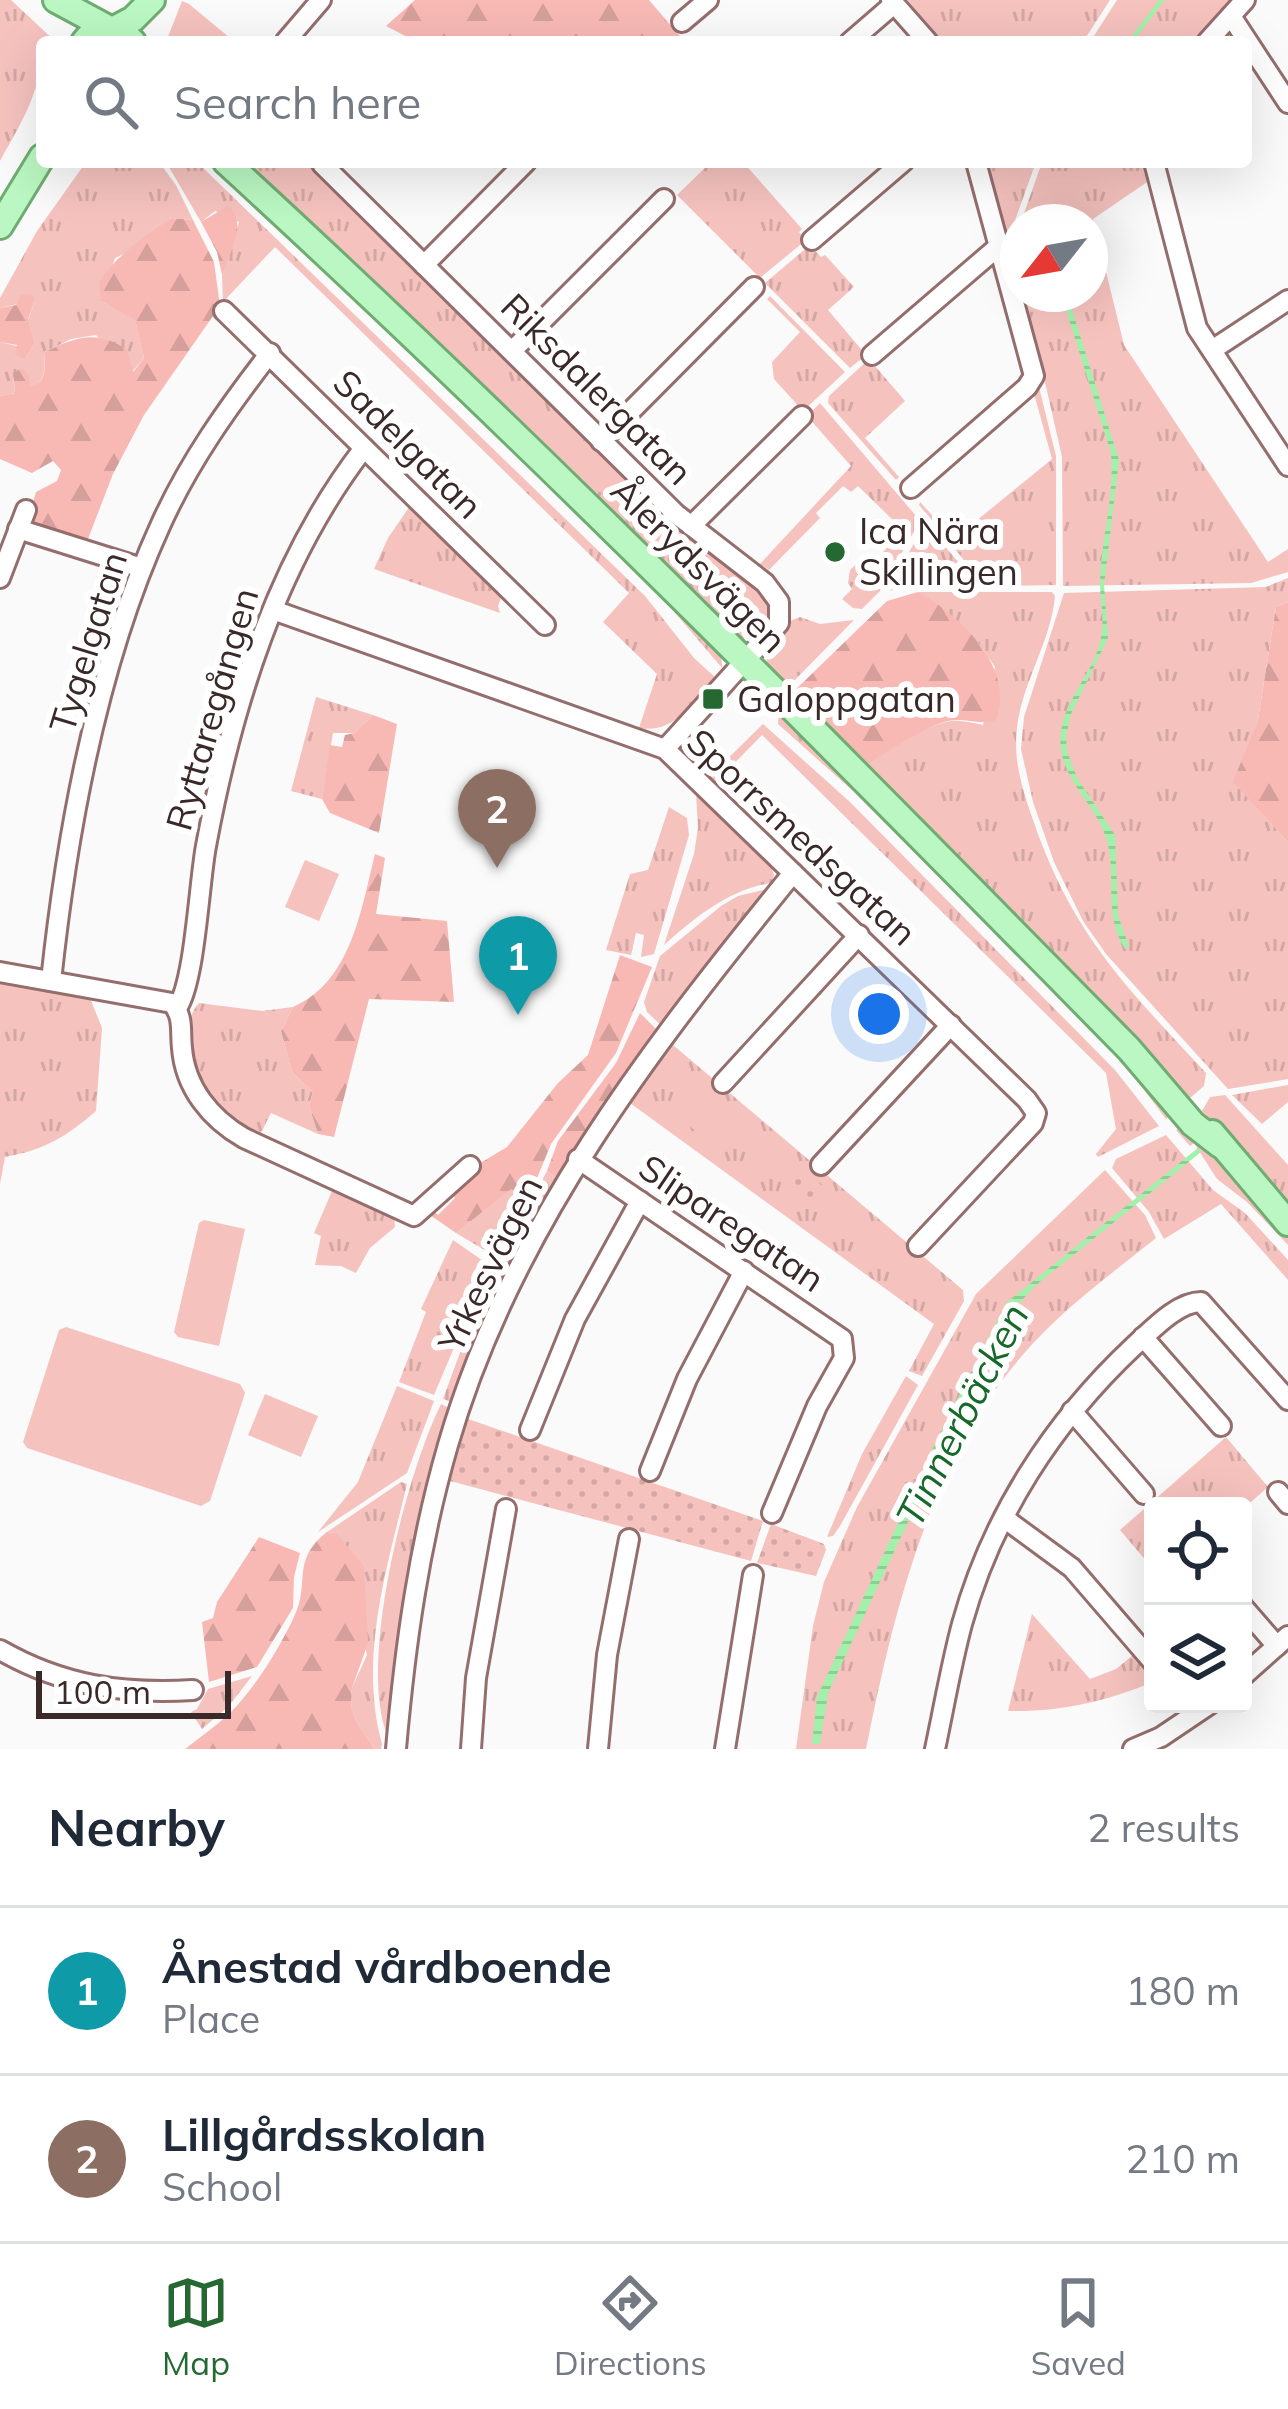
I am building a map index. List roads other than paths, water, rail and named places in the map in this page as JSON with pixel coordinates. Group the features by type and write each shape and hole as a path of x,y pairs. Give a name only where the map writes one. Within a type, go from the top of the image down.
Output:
{"main road":[{"path":"46,0 77,36"},
{"path":"56,0 118,33"},
{"path":"118,33 152,0"},
{"path":"147,36 163,0"},
{"path":"90,36 98,30 118,33"},
{"path":"0,226 36,167"},
{"name":"Ålerydsvägen","path":"232,168 465,383 1161,1082 1198,1113 1288,1222"}],"street":[{"path":"290,36 321,0"},
{"path":"682,22 708,0"},
{"path":"1213,36 1245,0"},
{"path":"856,36 892,2 923,36"},
{"path":"1231,16 1244,36"},
{"path":"1252,48 1288,103"},
{"name":"Riksdalergatan","path":"335,168 424,265 601,441 691,526 747,566 779,602 779,623 746,662"},
{"path":"424,265 520,168"},
{"path":"812,240 896,168"},
{"path":"872,355 1000,246 978,168"},
{"path":"1156,168 1197,328 1288,466"},
{"path":"512,351 664,199"},
{"path":"601,441 754,286"},
{"path":"1212,350 1288,300"},
{"name":"Sadelgatan","path":"224,311 545,625"},
{"path":"911,488 1032,380 1033,365 1018,312"},
{"name":"Tygelgatan","path":"51,981 82,782 142,568 198,453 270,353"},
{"path":"691,526 802,416"},
{"name":"Ryttaregången","path":"177,1008 185,993 197,893 218,789 252,667 313,520 364,448"},
{"path":"0,578 26,509"},
{"path":"18,529 142,568"},
{"name":"Sporrsmedsgatan","path":"273,610 665,749 951,1025 1036,1113 1033,1123 918,1246"},
{"path":"665,749 746,662"},
{"name":"Yrkesvägen","path":"396,1749 414,1588 448,1443 502,1301 578,1160 652,1055 793,873"},
{"path":"723,1083 859,935"},
{"path":"0,972 161,999 177,1008 182,1056 193,1086 219,1121 244,1138 414,1216 470,1166"},
{"path":"821,1165 951,1025"},
{"name":"Sliparegatan","path":"578,1160 835,1332 845,1345 844,1358 817,1406 772,1514"},
{"path":"530,1430 575,1319 640,1201"},
{"path":"650,1471 687,1379 744,1271"},
{"path":"935,1749 962,1624 1004,1518 1041,1453 1072,1412 1143,1337 1185,1306 1201,1302 1288,1400"},
{"path":"1143,1337 1221,1426"},
{"path":"1072,1412 1144,1494"},
{"path":"471,1749 482,1635 506,1509"},
{"path":"1004,1518 1072,1568 1144,1652"},
{"path":"598,1749 607,1655 629,1540"},
{"path":"725,1749 753,1575"},
{"path":"1252,1615 1282,1641 1252,1668"},
{"path":"0,1651 80,1685 136,1692 193,1690"},
{"path":"1133,1749 1189,1713"}],"waterway":[{"name":"Tinnerbäcken","path":"1135,36 1162,0"}],"place":[{"name":"Ica Nära Skillingen","path":"835,552"},
{"name":"Galoppgatan","path":"713,699"},
{"name":"Lillgårdsskolan","path":"497,868"},
{"name":"Ånestad vårdboende","path":"518,1015"}]}
